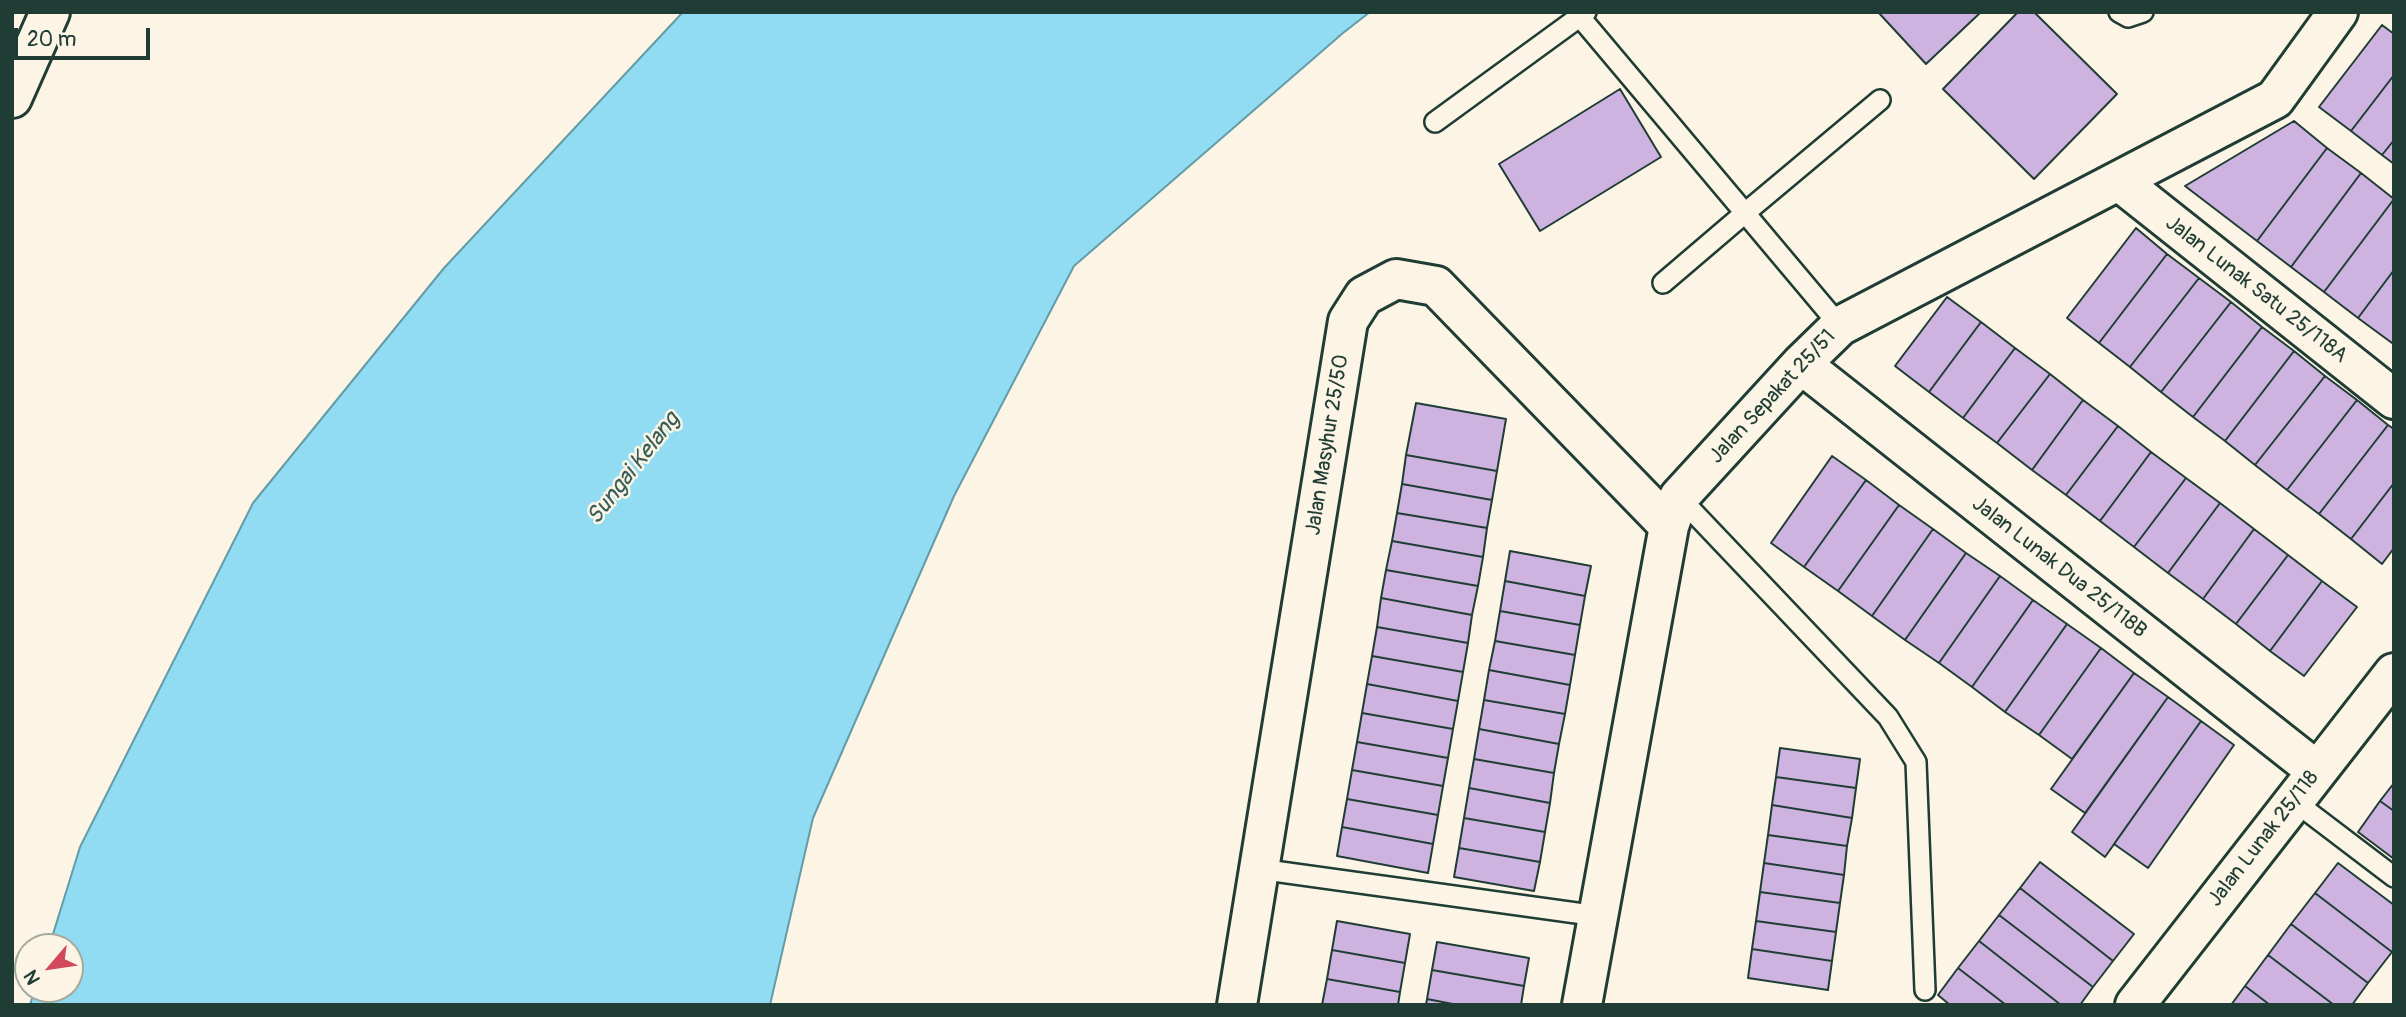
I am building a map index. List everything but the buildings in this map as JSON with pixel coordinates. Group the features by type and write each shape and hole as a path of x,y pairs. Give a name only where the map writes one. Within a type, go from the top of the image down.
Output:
{"street":[{"path":"12,98 29,44 50,12"},
{"name":"Jalan Sepakat 25/51","path":"1674,512 1801,364 1840,326 2275,99 2338,12"},
{"name":"Jalan Lunak Satu 25/118A","path":"2119,181 2394,399"},
{"name":"Jalan Masyhur 25/50","path":"1237,1005 1348,321 1364,296 1396,279 1436,286 1674,512"},
{"name":"Jalan Lunak Dua 25/118B","path":"1801,364 2317,771"},
{"path":"1582,1005 1674,512"},
{"name":"Jalan Lunak 25/118","path":"2134,1005 2394,673"}],"lane":[{"path":"2119,12 2128,17 2143,12"},
{"path":"1435,122 1583,15 1840,326"},
{"path":"1663,283 1880,100"},
{"path":"1674,512 1888,717 1916,762 1925,990"},
{"path":"2294,801 2394,877"},
{"path":"1259,869 1598,916"}],"water":[{"name":"Sungai Kelang","path":"683,12 1370,12 1074,266 954,496 813,818 770,1005 30,1005 84,1003 84,933 53,933 80,847 253,503 444,268"}]}
